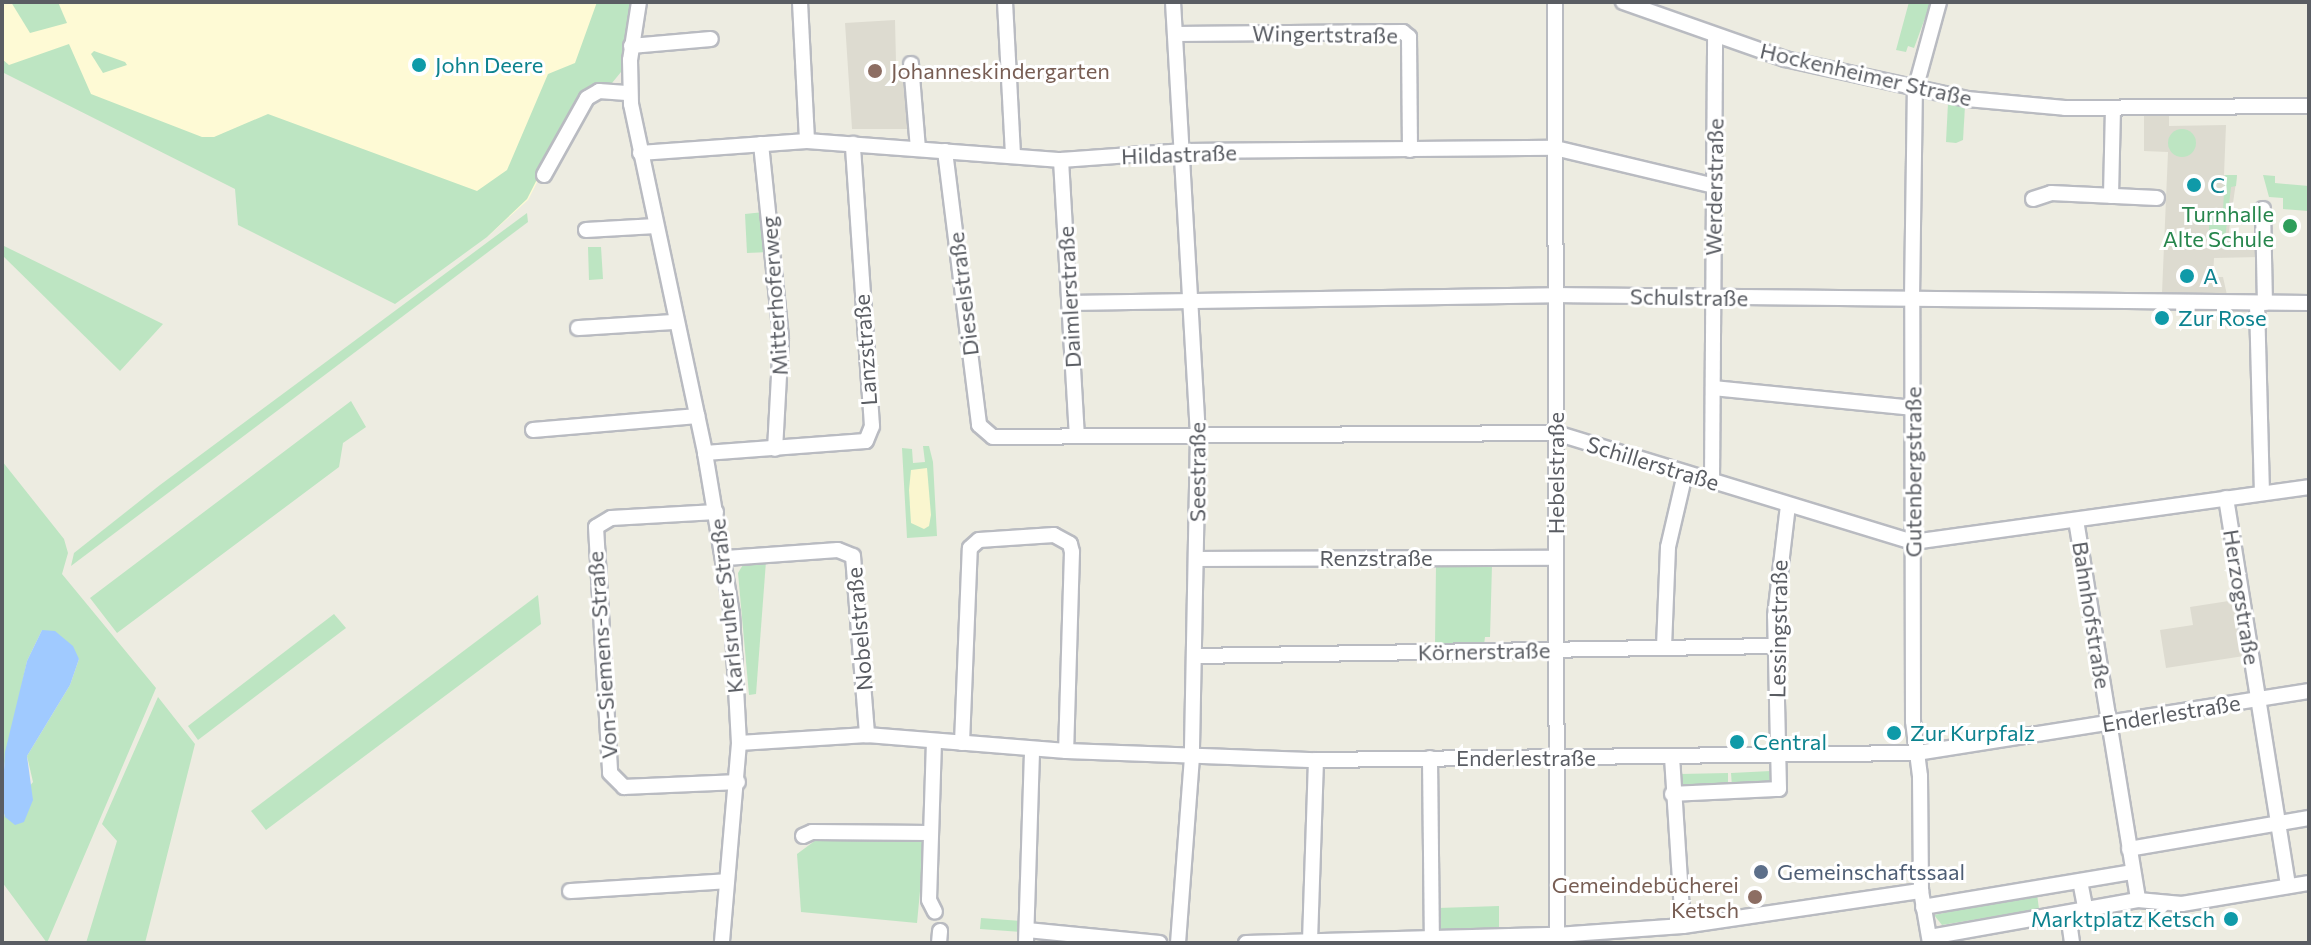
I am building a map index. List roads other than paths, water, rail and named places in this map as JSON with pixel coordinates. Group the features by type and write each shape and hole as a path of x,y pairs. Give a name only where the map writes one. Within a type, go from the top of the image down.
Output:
{"street":[{"name":"Karlsruher Straße","path":"639,2 631,46 630,93 674,322 726,558 739,743 722,943"},
{"path":"800,2 807,141"},
{"path":"1005,2 1013,156"},
{"name":"Seestraße","path":"1173,2 1185,151 1198,435 1192,757 1178,943"},
{"name":"Hebelstraße","path":"1555,2 1557,939"},
{"name":"Hockenheimer Straße","path":"1623,2 1785,59 1915,90 2027,105 2113,109 2309,106"},
{"name":"Gutenbergstraße","path":"1930,940 1921,891 1917,753 1912,298 1915,90 1939,2"},
{"name":"Wingertstraße","path":"1175,34 1403,32 1409,37 1410,150"},
{"name":"Werderstraße","path":"1712,481 1715,36"},
{"path":"631,46 711,39"},
{"path":"911,64 918,149"},
{"path":"544,175 587,98 599,91 630,93"},
{"path":"2111,196 2113,109"},
{"name":"Hildastraße","path":"640,153 807,141 1061,160 1185,151 1555,148 1715,186"},
{"name":"Mitterhoferweg","path":"761,144 780,317 775,449"},
{"name":"Lanzstraße","path":"705,453 866,441 872,426 853,144"},
{"name":"Dieselstraße","path":"945,151 979,425 986,434"},
{"name":"Daimlerstraße","path":"1061,160 1077,435"},
{"path":"2033,199 2051,193 2157,198"},
{"path":"2262,493 2263,209"},
{"path":"586,230 656,226"},
{"name":"Schulstraße","path":"1069,303 1192,298 1555,295 2309,303"},
{"path":"578,328 674,322"},
{"path":"1713,388 1914,408"},
{"path":"533,430 697,416"},
{"name":"Schillerstraße","path":"986,434 1556,433 1913,542 2309,487"},
{"path":"1664,647 1668,547 1685,474"},
{"name":"Herzogstraße","path":"2226,498 2288,886"},
{"name":"Lessingstraße","path":"1672,794 1779,789 1774,646 1788,505"},
{"name":"Von-Siemens-Straße","path":"716,512 611,518 596,527 610,773 624,787 738,782"},
{"name":"Bahnhofstraße","path":"2076,520 2138,900"},
{"path":"962,743 970,548 979,540 1054,535 1070,544 1072,552 1066,751"},
{"name":"Nobelstraße","path":"726,558 838,550 853,556 867,735"},
{"name":"Renzstraße","path":"1196,559 1555,558"},
{"name":"Körnerstraße","path":"1195,656 1774,646"},
{"name":"Enderlestraße","path":"739,743 867,735 1066,751 1316,760 1917,753 2309,691"},
{"path":"934,741 929,900 935,912"},
{"path":"1032,749 1027,937 1159,943"},
{"path":"1672,757 1672,794 1683,926"},
{"path":"1430,758 1432,938"},
{"path":"1310,941 1316,760"},
{"path":"2129,849 2309,818"},
{"path":"803,836 812,832 930,833"},
{"path":"1923,907 2133,872"},
{"path":"570,891 727,881"},
{"path":"2080,881 2086,911"},
{"path":"1930,940 2138,900 2182,904 2309,883"},
{"path":"1246,943 1432,938 1557,939 1683,926 1921,891"},
{"path":"2068,914 2072,943"}],"water":[{"path":"42,630 55,631 73,646 79,659 70,685 27,756 33,800 24,822 15,825 5,817 2,806 5,752 27,661"}],"place":[{"name":"John Deere","path":"419,65"},
{"name":"Johanneskindergarten","path":"875,71"},
{"name":"C","path":"2194,185"},
{"name":"Turnhalle Alte Schule","path":"2290,226"},
{"name":"A","path":"2187,276"},
{"name":"Zur Rose","path":"2162,318"},
{"name":"Zur Kurpfalz","path":"1894,733"},
{"name":"Central","path":"1737,742"},
{"name":"Gemeinschaftssaal","path":"1761,872"},
{"name":"Gemeindebücherei Ketsch","path":"1755,897"},
{"name":"Marktplatz Ketsch","path":"2231,919"}]}
